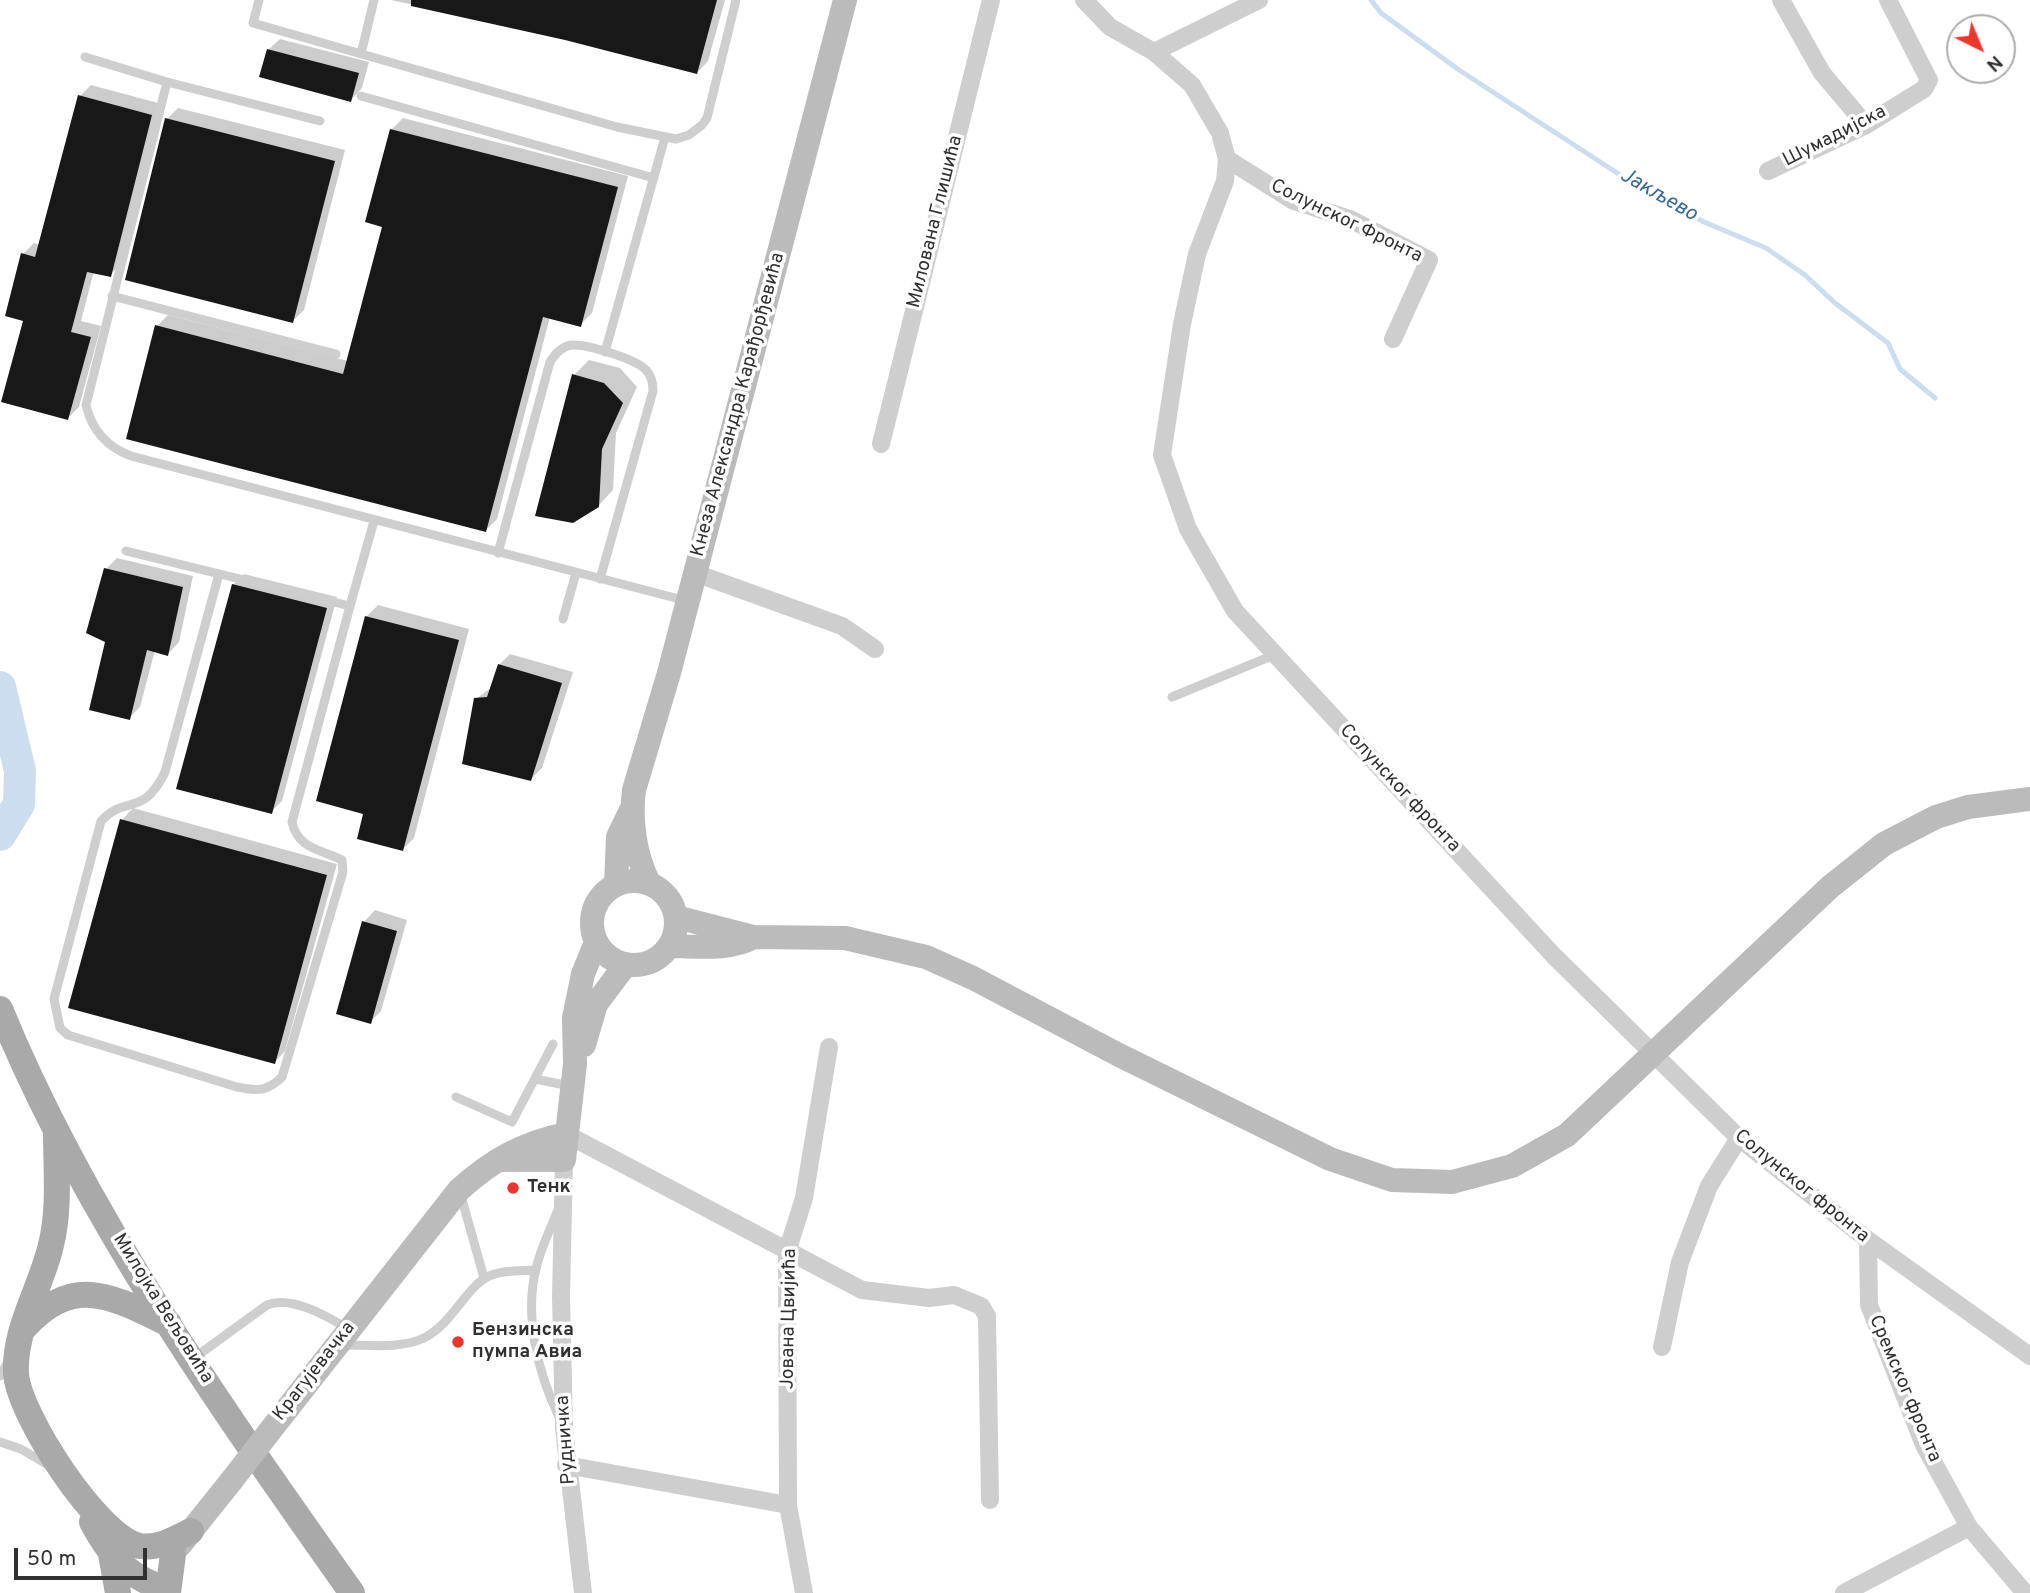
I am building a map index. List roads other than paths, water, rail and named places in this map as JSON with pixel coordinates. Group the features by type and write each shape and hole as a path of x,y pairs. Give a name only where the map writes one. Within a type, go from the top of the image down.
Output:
{"main road":[{"name":"Кнеза Александра Карађорђевића","path":"649,883 637,858 632,810 634,790 688,601 845,0"},
{"path":"676,917 754,937 845,938 926,957 973,978 1116,1054 1330,1159 1392,1180 1452,1182 1512,1166 1567,1135 1830,887 1884,844 1936,817 1968,807 2030,799"},
{"name":"Кнеза Александра Карађорђевића","path":"616,885 618,837 632,810"},
{"path":"627,881 649,883 667,896 676,917 676,927 669,946 650,961 626,964 604,953 596,942 592,930 596,904 616,885 627,881"},
{"path":"669,946 723,946 745,942 754,937"},
{"path":"498,1160 564,1160 574,1075 577,998 585,966 596,942"},
{"path":"574,1075 596,1004 626,964"},
{"name":"Милојка Вељовића","path":"0,1009 55,1131 169,1324 352,1593"},
{"path":"55,1131 54,1234 20,1336 16,1370 18,1392 110,1552 131,1574 153,1590 173,1554"},
{"name":"Крагујевачка","path":"173,1554 459,1190 498,1160 530,1142 566,1134"},
{"path":"20,1336 44,1309 63,1299 83,1295 119,1299 169,1324"},
{"path":"76,1490 122,1538 140,1545 160,1544 191,1531"},
{"path":"110,1552 118,1593"}],"street":[{"name":"Милована Глишића","path":"881,444 991,0"},
{"name":"Солунског фронта","path":"1084,0 1110,27 1154,52 1192,85 1220,133 1227,159 1225,181 1197,254 1162,455 1188,529 1234,611 1545,946 1652,1055 1739,1138 1868,1240 2030,1356"},
{"path":"1154,52 1259,0"},
{"path":"1781,0 1822,74 1866,125"},
{"name":"Шумадијска","path":"1768,171 1866,125 1924,89 1929,80 1888,0"},
{"name":"Солунског Фронта","path":"1227,159 1294,201 1350,219 1429,260 1392,340"},
{"path":"695,573 842,626 875,649"},
{"name":"Јована Цвијића","path":"804,1593 788,1505 787,1252 804,1198 829,1047"},
{"path":"566,1134 632,1166 787,1252 862,1290 929,1298 954,1295 981,1306 987,1316 990,1500"},
{"path":"1662,1347 1680,1262 1709,1186 1739,1138"},
{"name":"Рудничка","path":"564,1160 561,1297 564,1428 566,1465 583,1593"},
{"name":"Сремског фронта","path":"1868,1240 1869,1305 1924,1445 1969,1527 2025,1593"},
{"path":"566,1465 788,1505"},
{"path":"1844,1593 1969,1527"}],"lane":[{"path":"259,0 253,23 617,127 676,139 689,135 707,118 736,0"},
{"path":"361,54 374,0"},
{"path":"85,57 167,82 320,121"},
{"path":"167,82 86,405 92,425 108,444 131,456 688,601"},
{"path":"361,96 654,178"},
{"path":"605,352 665,137"},
{"path":"112,296 336,354"},
{"path":"498,552 550,362 562,349 573,345 605,352 646,369 653,383 653,391 600,579"},
{"path":"219,574 165,772 156,791 145,801 109,813 101,821 54,999 60,1027 68,1035 237,1087 258,1091 271,1088 282,1077 344,872 342,860 303,845 294,832 292,822 374,521"},
{"path":"126,551 350,607"},
{"path":"563,619 576,573"},
{"path":"1172,697 1273,655"},
{"path":"456,1097 512,1122 553,1044"},
{"path":"535,1079 574,1075"},
{"path":"459,1190 484,1278"},
{"path":"563,1198 535,1270 532,1304 535,1345 545,1383 564,1428"},
{"path":"192,1359 262,1308 278,1301 290,1303 342,1337 408,1343 422,1339 449,1319 484,1278 504,1272 535,1270"},
{"path":"0,1376 20,1336"},
{"path":"0,1442 37,1457 76,1490"}],"waterway":[{"name":"Јакљево","path":"1371,0 1381,13 1459,70 1631,182 1704,222 1766,248 1805,275 1835,303 1888,343 1900,369 1935,398"},
{"path":"0,687 20,771 19,804 0,835"}],"place":[{"name":"Тенк","path":"513,1188"},
{"name":"Бензинска пумпа Авиа","path":"458,1342"}]}
